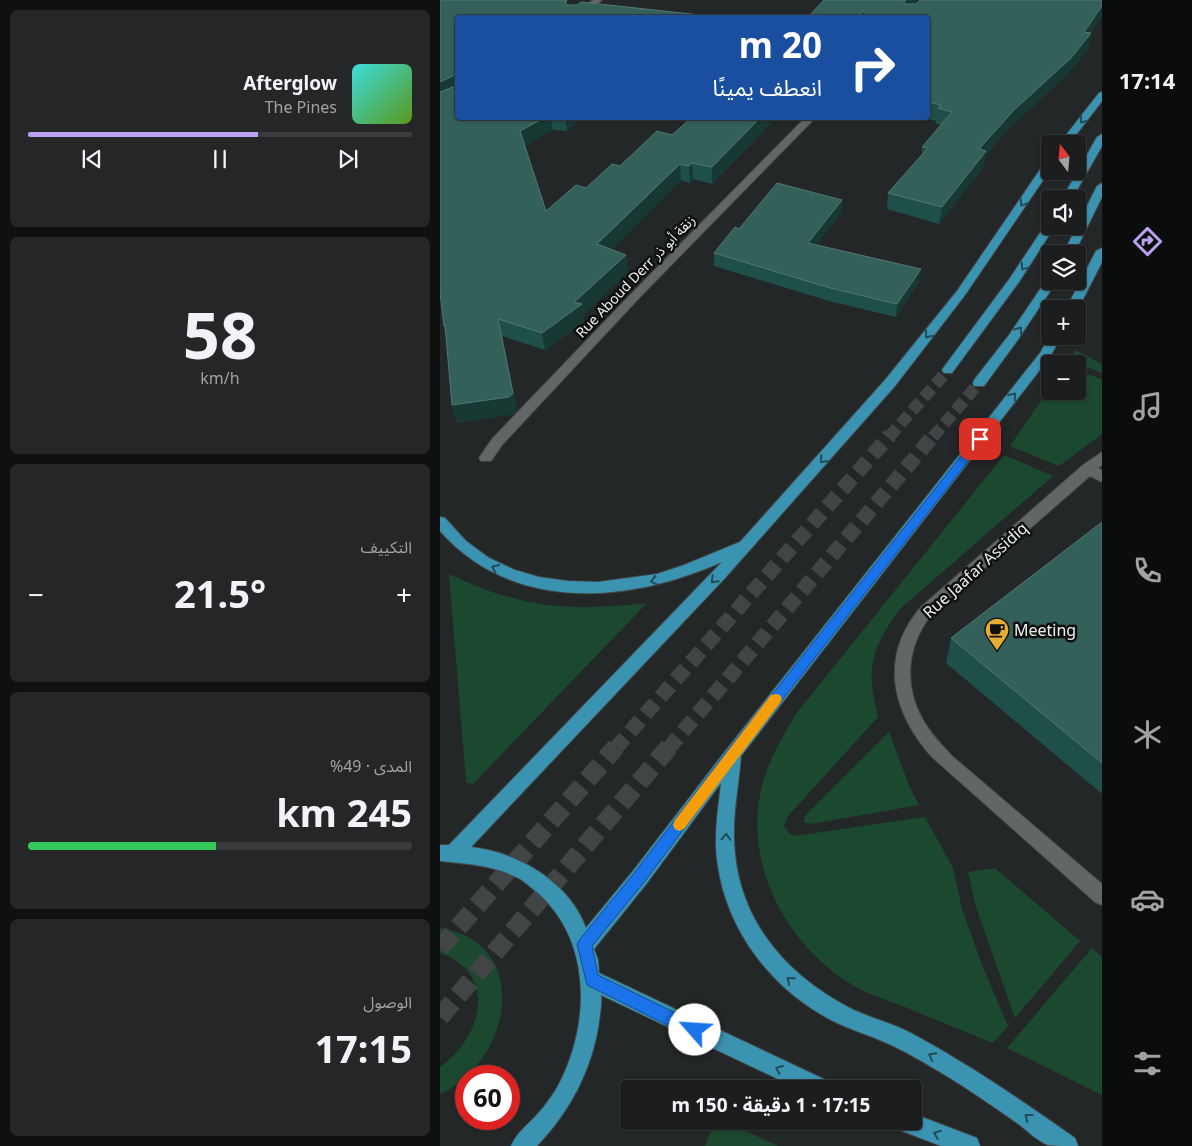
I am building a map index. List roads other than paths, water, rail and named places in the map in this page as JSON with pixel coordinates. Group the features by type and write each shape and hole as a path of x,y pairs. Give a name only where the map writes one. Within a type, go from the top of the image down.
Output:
{"main road":[{"path":"1071,135 1102,96"},
{"path":"1072,190 1102,137"},
{"path":"447,853 748,544 896,376 961,293 1041,176"},
{"path":"1072,245 1102,186"},
{"path":"948,370 1015,280 1044,235"},
{"path":"1077,300 1102,252"},
{"path":"979,382 1013,338 1045,290"},
{"path":"585,944 640,877 733,754 1046,355 1051,345"},
{"path":"440,522 457,542 488,565 512,576 568,588 606,588 659,580 748,544"},
{"path":"733,754 725,839 727,868 734,897 746,926 762,951 783,974 806,994 834,1011 892,1035 951,1066 1009,1103 1067,1146"},
{"path":"447,853 480,854 504,861 525,871 545,885 561,902 585,944 592,980 592,1014 586,1040 570,1084 550,1118 522,1146"},
{"path":"592,980 803,1080"},
{"path":"922,1128 969,1146"}],"street":[{"path":"577,15 598,0"},
{"name":"Rue Aboud Derr زنقة أبو ذر","path":"486,458 497,442 636,295 808,120"},
{"name":"Rue Jaafar Assidiq","path":"1102,457 1095,473 926,611 912,631 904,653 902,677 906,702 915,723 929,743 946,761 1102,896"}],"tunnel":[{"path":"889,437 948,370"},
{"path":"933,437 979,383"},
{"path":"615,749 890,435"},
{"path":"668,749 934,435"},
{"path":"440,948 616,747"},
{"path":"440,1017 669,747"}],"place":[{"name":"Meeting","path":"997,651"}]}
